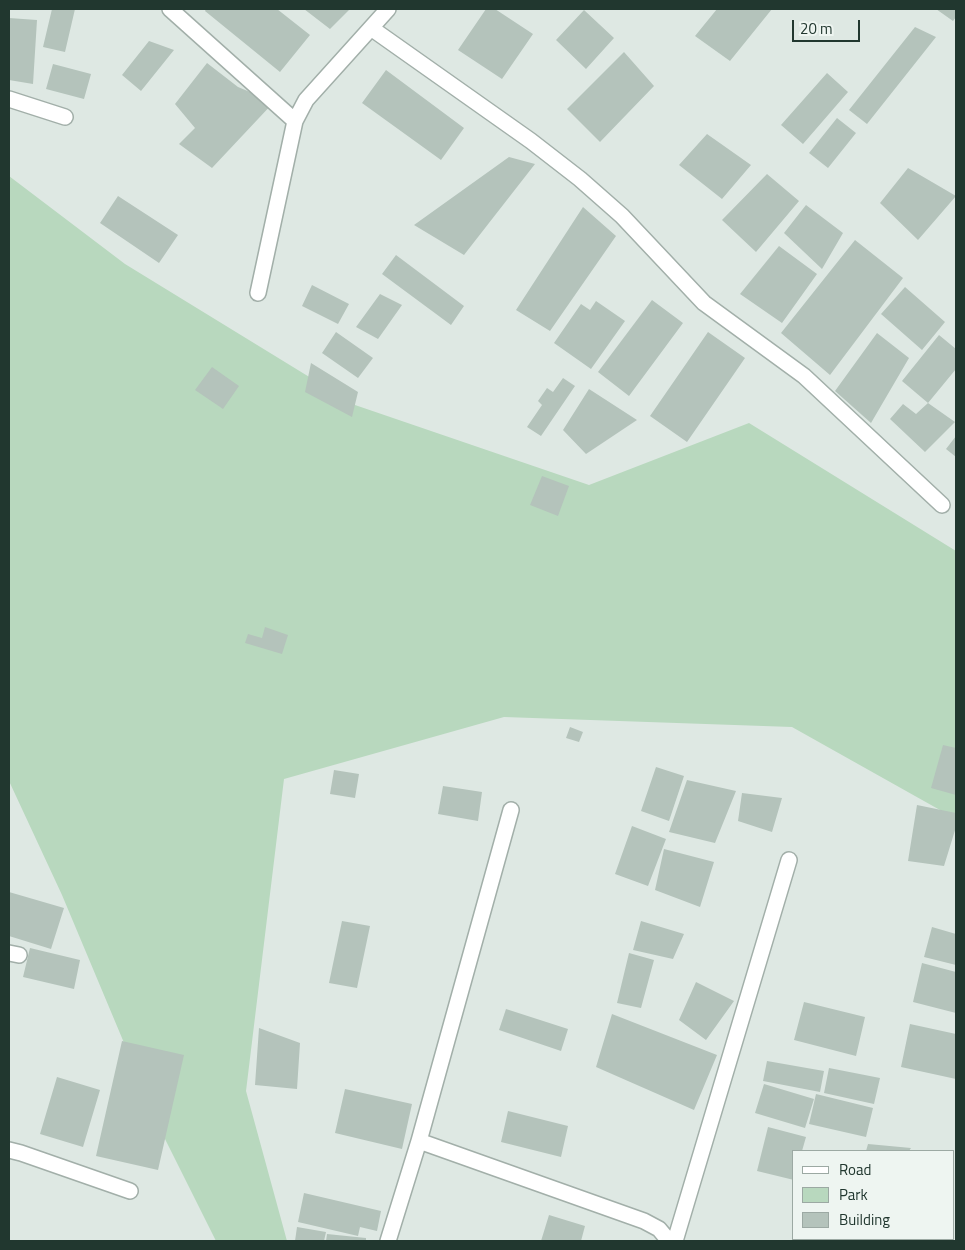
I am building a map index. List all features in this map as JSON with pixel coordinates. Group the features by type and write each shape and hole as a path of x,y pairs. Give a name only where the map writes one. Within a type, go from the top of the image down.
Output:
{"street":[{"path":"170,9 295,121"},
{"path":"258,293 295,121 306,100 388,9"},
{"path":"371,28 531,141 580,179 622,216 704,302 804,376 942,506"},
{"path":"9,99 65,117"},
{"path":"388,1241 418,1142 511,810"},
{"path":"675,1241 789,860"},
{"path":"418,1142 644,1221 659,1229 669,1241"},
{"path":"9,1150 130,1191"}],"green space":[{"path":"9,176 125,264 355,405 589,485 749,423 956,551 956,819 792,727 504,717 284,779 246,1091 287,1241 216,1241 161,1131 62,895 9,781"}],"building":[{"path":"52,9 75,9 65,52 43,47"},
{"path":"206,9 277,9 310,35 280,72 205,11"},
{"path":"304,9 350,9 330,29"},
{"path":"486,9 495,9 533,34 502,79 458,50"},
{"path":"717,9 772,9 730,61 695,36"},
{"path":"936,9 956,9 956,17 953,21"},
{"path":"584,10 614,38 586,69 556,40"},
{"path":"9,18 37,20 33,84 9,80"},
{"path":"915,27 936,37 867,124 849,110"},
{"path":"149,41 174,50 141,91 122,75"},
{"path":"624,52 654,86 600,142 567,109"},
{"path":"207,63 238,87 274,102 212,168 179,144 195,128 175,104"},
{"path":"53,64 91,74 84,99 46,89"},
{"path":"386,70 464,128 441,160 362,103"},
{"path":"827,73 848,92 803,144 781,125"},
{"path":"837,118 856,133 828,168 809,153"},
{"path":"707,134 751,165 722,199 679,165"},
{"path":"509,157 535,164 464,255 414,225"},
{"path":"908,168 956,196 918,240 880,203"},
{"path":"767,174 799,201 756,252 722,220"},
{"path":"118,196 178,235 159,263 100,223"},
{"path":"806,205 843,233 822,269 784,233"},
{"path":"583,207 616,236 550,331 516,310"},
{"path":"855,240 903,278 830,375 781,333"},
{"path":"779,246 817,274 782,323 740,294"},
{"path":"396,255 464,306 451,325 382,274"},
{"path":"312,285 349,304 338,324 302,306"},
{"path":"905,287 945,322 922,350 881,314"},
{"path":"380,294 402,305 378,339 356,327"},
{"path":"652,300 683,323 629,396 598,372"},
{"path":"596,301 625,321 591,369 554,343 581,304 590,310"},
{"path":"336,332 373,358 358,378 322,353"},
{"path":"708,332 745,358 687,442 650,416"},
{"path":"877,333 909,358 871,423 835,391"},
{"path":"939,335 956,349 956,369 928,403 902,381"},
{"path":"311,363 358,392 352,417 305,392"},
{"path":"212,367 239,386 223,409 195,390"},
{"path":"563,378 575,386 541,436 527,427 542,405 538,401 547,388 553,392"},
{"path":"589,389 637,420 586,454 563,430"},
{"path":"928,403 955,422 925,452 890,419 903,404 916,414"},
{"path":"956,436 956,457 946,449"},
{"path":"542,476 569,486 558,516 530,505"},
{"path":"265,627 288,635 282,654 245,643 248,634 262,638"},
{"path":"570,727 583,732 579,742 566,738"},
{"path":"943,745 956,748 956,795 931,788"},
{"path":"656,767 684,776 669,821 641,811"},
{"path":"334,770 359,774 355,798 330,794"},
{"path":"687,780 736,791 715,843 669,832"},
{"path":"443,786 482,792 478,821 438,814"},
{"path":"742,793 782,798 772,832 738,821"},
{"path":"917,805 956,813 956,827 944,866 908,861"},
{"path":"632,826 666,839 648,886 615,874"},
{"path":"664,849 714,862 700,907 655,890"},
{"path":"9,892 64,908 51,949 9,936"},
{"path":"342,921 370,926 357,988 329,983"},
{"path":"641,921 684,934 673,959 633,950"},
{"path":"932,927 956,934 956,965 924,957"},
{"path":"30,948 80,960 74,989 23,977"},
{"path":"629,953 654,960 641,1008 617,1003"},
{"path":"922,963 956,972 956,1013 913,1002"},
{"path":"696,982 734,1001 706,1040 679,1020"},
{"path":"804,1002 865,1017 856,1056 794,1040"},
{"path":"506,1009 568,1029 561,1051 499,1030"},
{"path":"612,1014 717,1055 694,1110 596,1067"},
{"path":"910,1024 956,1034 956,1079 901,1067"},
{"path":"259,1028 300,1043 297,1089 255,1085"},
{"path":"122,1041 184,1055 158,1170 96,1156"},
{"path":"767,1061 824,1071 820,1092 763,1081"},
{"path":"829,1068 880,1078 874,1104 824,1093"},
{"path":"57,1077 100,1090 83,1147 40,1134"},
{"path":"764,1084 814,1099 805,1128 755,1113"},
{"path":"345,1089 412,1104 402,1149 335,1133"},
{"path":"816,1094 873,1108 866,1137 809,1124"},
{"path":"508,1111 568,1126 561,1157 501,1142"},
{"path":"768,1127 806,1137 802,1150 792,1150 792,1180 757,1171"},
{"path":"868,1144 911,1148 910,1150 866,1150"},
{"path":"304,1193 381,1211 377,1231 360,1227 358,1236 298,1222"},
{"path":"549,1215 585,1226 581,1241 541,1241"},
{"path":"297,1227 326,1232 324,1241 295,1241"},
{"path":"327,1234 366,1238 366,1241 326,1241"},
{"path":"796,1240 833,1240 833,1241"},
{"path":"838,1240 878,1240 878,1241"},
{"path":"882,1240 948,1240 947,1241"}]}
